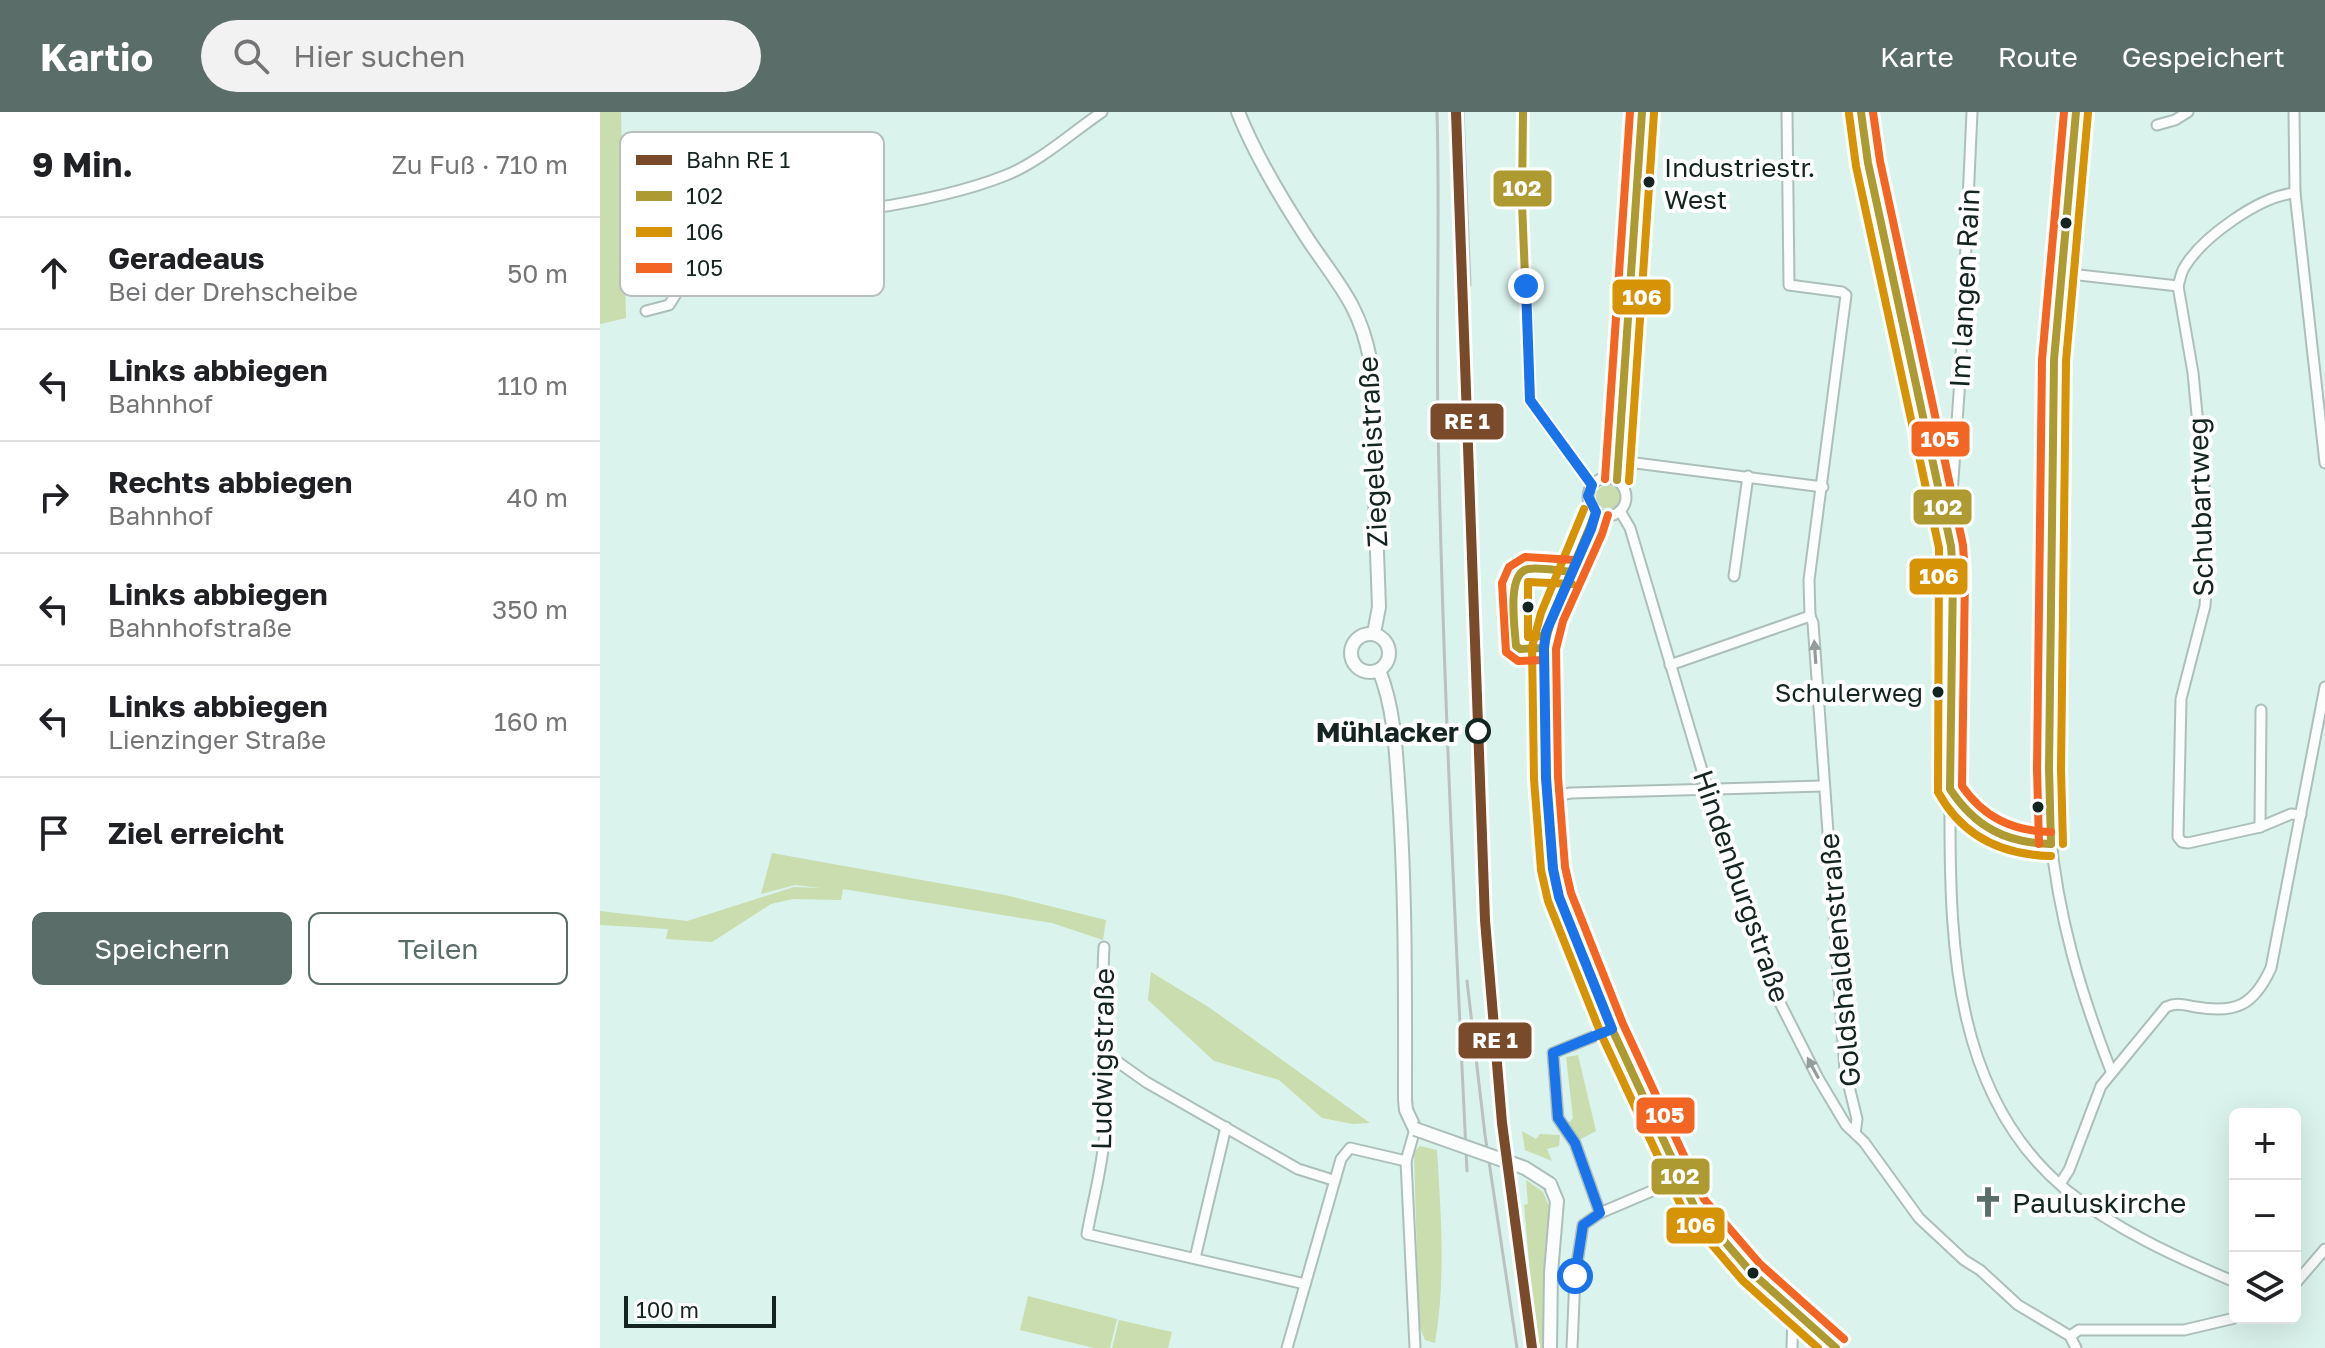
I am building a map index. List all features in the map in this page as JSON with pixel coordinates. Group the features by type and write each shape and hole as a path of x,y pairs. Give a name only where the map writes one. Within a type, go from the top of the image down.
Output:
{"street":[{"path":"884,206 941,196 1004,176 1022,168 1102,112"},
{"name":"Ziegeleistraße","path":"1238,112 1284,202 1346,292 1365,334 1370,359 1379,607 1374,633 1385,639 1390,650 1388,662 1379,670 1390,708 1396,764 1404,919 1405,1100 1415,1129"},
{"path":"1523,112 1522,203 1530,400 1592,485"},
{"path":"1617,480 1601,478 1592,485 1588,496 1596,512 1605,516 1620,511 1626,495 1617,480 1642,112"},
{"name":"Goldshaldenstraße","path":"1787,112 1789,285 1846,295 1809,580 1845,1070 1857,1119 1855,1133"},
{"path":"1861,112 1868,163 1945,510 1953,574 1950,905 1955,958 1971,1038 1982,1072 2010,1126 2030,1153 2060,1184 2116,1225 2168,1253 2229,1279"},
{"name":"Im langen Rain","path":"1945,510 1952,494 1960,379 1972,112"},
{"path":"2076,112 2054,360 2049,769 2051,844 2065,932 2111,1071"},
{"path":"2157,125 2188,112"},
{"path":"2294,112 2295,193 2325,463"},
{"path":"2061,273 2178,286 2183,269 2233,221 2280,194 2295,193"},
{"name":"Schubartweg","path":"2178,286 2193,373 2205,497 2206,590 2205,606 2181,699 2178,837 2188,843 2260,827 2291,814 2301,815"},
{"path":"646,311 669,305 675,296"},
{"path":"1620,461 1823,487"},
{"path":"1734,576 1748,476"},
{"name":"Hindenburgstraße","path":"1620,511 1630,528 1708,789 1772,987 1818,1078 1846,1125 1930,1229 2018,1305 2070,1336"},
{"path":"1596,512 1546,632 1546,778 1553,869 1559,897 1612,1029 1694,1206 1751,1272 1836,1348"},
{"path":"1670,665 1810,616"},
{"path":"1374,633 1361,635 1351,652 1355,665 1360,669 1366,672 1379,670"},
{"path":"2060,1184 2069,1170 2101,1086 2166,1007 2175,1003 2229,1010 2245,1004 2262,988 2271,968 2325,687"},
{"path":"2260,827 2261,710"},
{"path":"1549,797 1571,793 1823,786"},
{"path":"1950,789 1967,814 1991,832 2026,843 2051,844"},
{"name":"Ludwigstraße","path":"1104,947 1102,986 1108,1055 1105,1133 1087,1234 1305,1284"},
{"path":"1600,1213 1575,1143 1558,1118 1553,1053 1612,1029"},
{"path":"1108,1055 1146,1082 1298,1169 1333,1180"},
{"path":"1195,1258 1226,1127"},
{"path":"1415,1346 1406,1161 1415,1129 1525,1168 1542,1178 1555,1191 1550,1348"},
{"path":"1287,1348 1341,1159 1350,1148 1406,1161"},
{"path":"1572,1348 1575,1276 1585,1221 1680,1179"},
{"path":"2301,1278 2325,1249"},
{"path":"1792,1348 1793,1312"},
{"path":"2076,1348 2070,1336 2079,1330 2184,1330 2229,1319"}],"green space":[{"path":"600,112 621,112 620,296 625,296 626,318 600,324"},
{"path":"1608,485 1619,492 1620,497 1613,508 1608,509 1597,502 1596,497 1603,486"},
{"path":"772,853 1005,895 1106,920 1103,940 1052,923 843,889 841,900 793,899 771,904 712,942 666,939 668,929 600,925 600,911 687,921 794,887 822,888 795,885 761,894"},
{"path":"1151,972 1210,1008 1370,1123 1353,1124 1322,1118 1279,1080 1214,1061 1148,1000"},
{"path":"1578,1055 1596,1131 1579,1140 1568,1124 1573,1118 1566,1057"},
{"path":"1522,1131 1536,1139 1540,1134 1560,1135 1559,1146 1547,1149 1552,1161 1525,1150"},
{"path":"1420,1146 1437,1150 1442,1271 1435,1343 1425,1340 1419,1325 1414,1152"},
{"path":"1526,1180 1543,1192 1549,1206 1543,1348 1540,1348 1532,1295 1524,1205 1528,1204"},
{"path":"1028,1296 1117,1319 1110,1348 1094,1348 1020,1330"},
{"path":"1119,1320 1172,1332 1168,1348 1112,1348"}],"railway":[{"path":"1437,112 1440,520 1467,1171"},
{"path":"1463,112 1470,285"},
{"path":"1467,981 1485,1135 1517,1348"}],"transit line":[{"path":"1456,112 1485,920 1502,1123 1532,1348"},
{"name":"102","path":"1523,112 1522,203 1530,400 1592,485"},
{"name":"105","path":"1605,479 1630,112"},
{"name":"102","path":"1617,480 1642,112"},
{"name":"102","path":"1861,112 1868,163 1951,546 1950,789 1970,813 1993,830 2020,840 2051,844"},
{"name":"105","path":"1873,112 1880,161 1963,545 1962,786 1980,807 2000,821 2024,829 2051,832"},
{"name":"105","path":"2039,844 2037,769 2042,360 2064,112"},
{"name":"102","path":"2051,844 2049,769 2054,360 2076,112"},
{"name":"106","path":"1629,481 1654,113"},
{"name":"106","path":"2063,844 2061,769 2066,361 2088,113"},
{"name":"106","path":"1849,114 1856,166 1939,548 1938,792 1959,820 1985,840 2016,852 2051,856"},
{"name":"106","path":"1584,509 1541,613 1532,647 1534,779 1541,870 1548,901 1601,1034 1684,1212 1743,1281 1818,1348"},
{"name":"102","path":"1596,512 1552,617 1544,648 1546,778 1553,869 1559,897 1612,1029 1694,1206 1751,1272 1836,1348"},
{"name":"105","path":"1608,515 1563,621 1556,649 1558,777 1565,867 1571,893 1623,1024 1704,1199 1760,1264 1844,1339"},
{"name":"105","path":"1544,660 1518,661 1506,652 1502,583 1509,567 1525,557 1574,560"},
{"name":"102","path":"1544,648 1520,649 1516,646 1513,603 1517,580 1528,569 1573,572"},
{"name":"106","path":"1544,636 1528,637 1528,582 1572,584"}],"place":[{"name":"Industriestr. West","path":"1649,182"},
{"name":"Schulerweg","path":"1938,692"},
{"name":"Mühlacker","path":"1478,731"},
{"name":"Pauluskirche","path":"1988,1202"}],"route":[{"path":"1526,286 1530,400 1592,485 1588,496 1591,508 1596,512 1546,632 1544,648 1546,778 1553,869 1559,897 1612,1029 1553,1053 1558,1118 1575,1143 1600,1213 1585,1221 1581,1230 1575,1276"}]}
